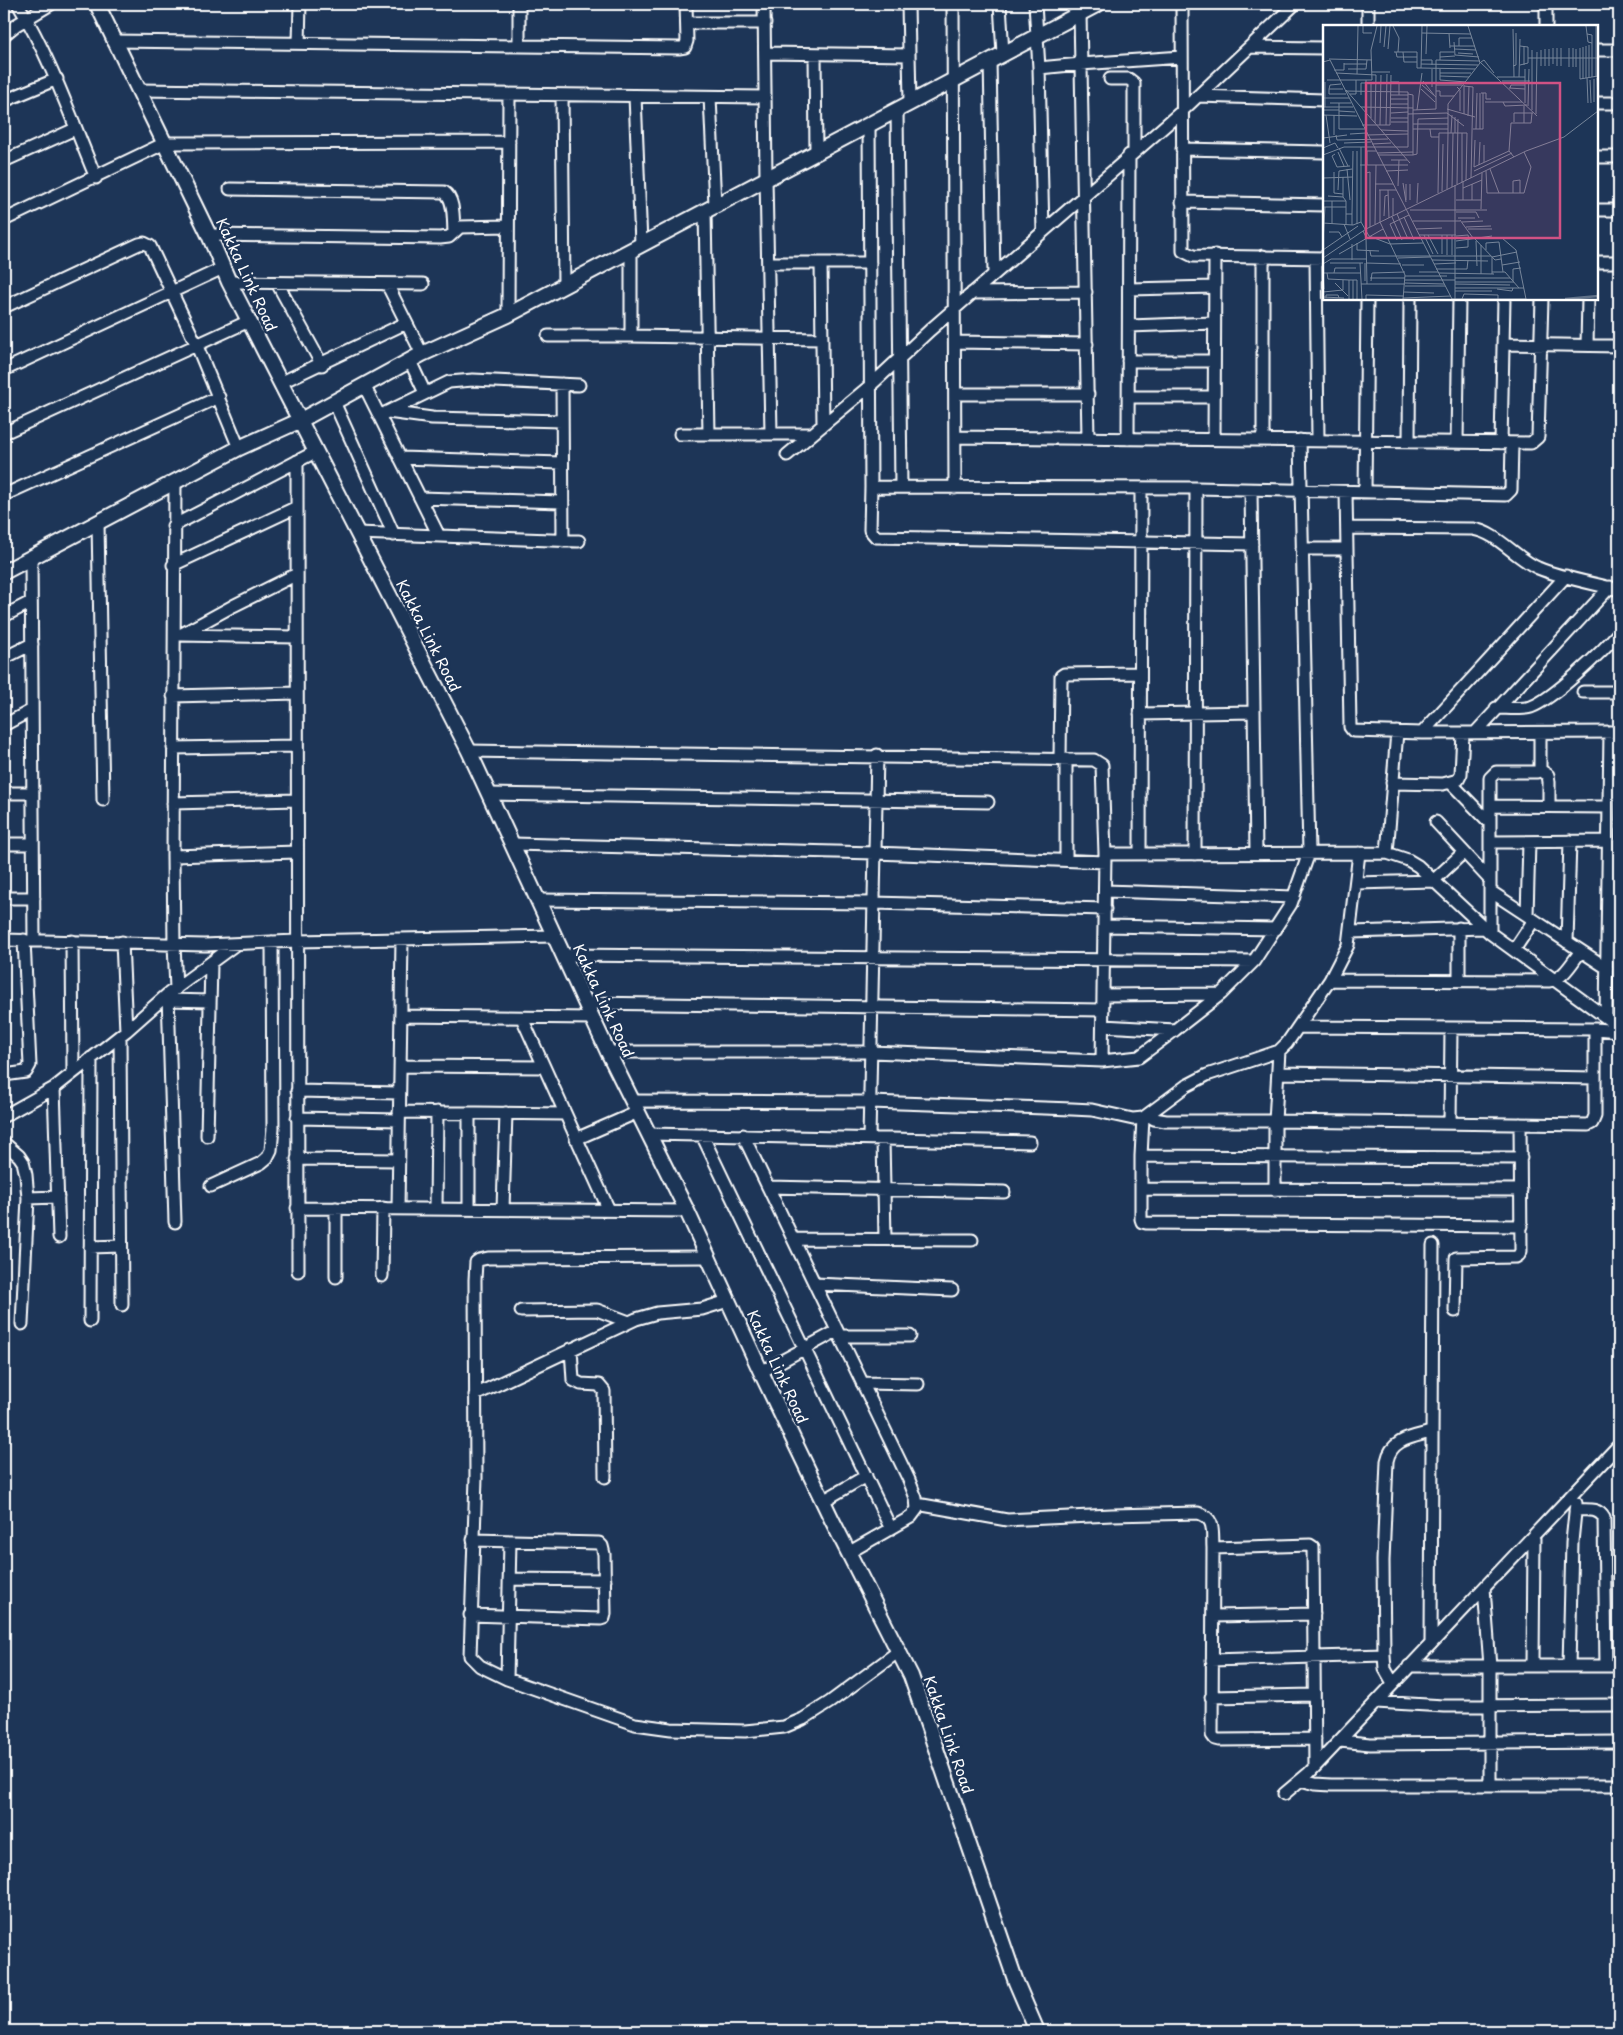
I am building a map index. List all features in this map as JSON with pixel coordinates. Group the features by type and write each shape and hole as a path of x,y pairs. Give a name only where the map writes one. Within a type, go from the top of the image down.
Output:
{"street":[{"path":"18,4 27,18 57,79 75,129 96,178"},
{"path":"4,34 51,4"},
{"name":"Kakka Link Road","path":"97,4 113,41 209,235 229,282 469,751 608,1052 686,1211 848,1553 899,1651 918,1696 1016,1982 1037,2031"},
{"path":"299,43 300,4"},
{"path":"519,4 519,45"},
{"path":"113,41 679,48 687,44 686,4"},
{"path":"764,4 771,433"},
{"path":"896,4 908,4 910,102"},
{"path":"954,4 956,488"},
{"path":"1000,4 1003,54"},
{"path":"1035,4 1039,68 1043,230"},
{"path":"4,572 239,448 299,421 410,360 508,315 1098,4"},
{"path":"1182,4 1182,251 1189,255 1320,258 1318,440"},
{"path":"787,455 871,385 1043,230 1182,111 1296,4"},
{"path":"1368,4 1368,25"},
{"path":"1546,4 1546,25"},
{"path":"1080,13 1085,194 1088,438"},
{"path":"687,22 765,23"},
{"path":"1251,46 1323,48"},
{"path":"1598,50 1619,50"},
{"path":"766,53 909,54"},
{"path":"815,54 816,152"},
{"path":"1039,68 1182,57"},
{"path":"990,60 994,274"},
{"path":"1110,78 1131,79 1134,83 1128,326 1128,438"},
{"path":"4,102 57,79"},
{"path":"138,90 765,97"},
{"path":"508,315 509,94"},
{"path":"562,95 564,285"},
{"path":"631,336 636,247 635,96"},
{"path":"1198,96 1323,100"},
{"path":"709,434 706,337 710,208 710,97"},
{"path":"1598,102 1619,103"},
{"path":"896,109 901,487"},
{"path":"869,124 870,530 876,537 1252,544"},
{"path":"4,161 75,129"},
{"path":"4,220 96,178 165,143 509,142"},
{"path":"1182,149 1323,152"},
{"path":"1598,157 1619,157"},
{"path":"230,189 444,192 448,194 451,202 454,232"},
{"path":"1182,202 1323,205"},
{"path":"1598,210 1619,210"},
{"path":"209,235 440,238 449,237 464,227 508,226"},
{"path":"4,307 142,244 150,246 197,346 239,448"},
{"path":"1214,439 1215,256"},
{"path":"1263,256 1263,440"},
{"path":"1598,262 1619,262"},
{"path":"768,263 870,263"},
{"path":"820,263 823,425"},
{"path":"4,370 223,268"},
{"path":"229,282 424,284"},
{"path":"277,283 322,364"},
{"path":"387,284 422,354"},
{"path":"1129,289 1214,287"},
{"path":"972,293 1086,292"},
{"path":"1365,492 1367,300"},
{"path":"1409,442 1410,300"},
{"path":"1457,442 1459,300"},
{"path":"871,487 1196,488 1506,495 1511,490 1506,443 1503,344 1504,300"},
{"path":"955,437 1531,443 1538,437 1542,300"},
{"path":"1587,345 1588,300"},
{"path":"4,433 249,321"},
{"path":"280,383 406,323"},
{"path":"1128,326 1214,323"},
{"path":"548,336 822,339"},
{"path":"955,342 1087,344"},
{"path":"1503,344 1619,346"},
{"path":"410,360 425,393"},
{"path":"1128,361 1214,361"},
{"path":"384,414 443,384 457,381 579,384"},
{"path":"562,384 563,540"},
{"path":"364,385 384,414 400,458 439,536"},
{"path":"955,394 1088,394"},
{"path":"4,495 219,397"},
{"path":"1128,397 1214,397"},
{"path":"334,402 394,535"},
{"path":"384,414 432,418 562,421"},
{"path":"680,434 812,434"},
{"path":"608,1052 871,1052 1102,1061 1140,1057 1221,994 1254,962 1276,929 1294,897 1309,853 1300,440"},
{"path":"173,526 315,452"},
{"path":"400,458 562,463"},
{"path":"297,461 298,1271"},
{"path":"175,482 173,565 177,636 173,696 174,944 171,994 176,1222"},
{"path":"1140,854 1141,488"},
{"path":"1195,854 1196,488"},
{"path":"1251,490 1256,853"},
{"path":"1346,492 1350,727 1353,731 1422,733 1615,732 1608,807 1606,1017"},
{"path":"420,498 562,502"},
{"path":"173,565 297,507"},
{"path":"98,523 103,800"},
{"path":"1347,528 1473,529 1485,531 1522,559 1539,568 1614,588"},
{"path":"357,534 579,541"},
{"path":"1302,549 1347,549"},
{"path":"4,1075 26,1072 30,1065 29,940 34,898 31,559"},
{"path":"177,636 297,574"},
{"path":"1422,733 1566,576"},
{"path":"1392,783 1451,783 1458,780 1461,774 1469,733 1614,588"},
{"path":"4,616 31,602"},
{"path":"1496,708 1523,709 1539,703 1578,673 1619,632"},
{"path":"177,636 297,637"},
{"path":"4,658 32,644"},
{"path":"1066,860 1061,676 1064,674 1140,673"},
{"path":"1583,692 1619,692"},
{"path":"173,696 297,693"},
{"path":"4,725 32,710"},
{"path":"1140,714 1254,712"},
{"path":"1387,853 1397,732"},
{"path":"1540,733 1540,770"},
{"path":"173,748 297,746"},
{"path":"469,751 877,755 1094,760 1102,766 1105,858 1102,1061"},
{"path":"869,1138 877,755"},
{"path":"1487,930 1490,886 1490,778 1496,772 1537,772 1540,770"},
{"path":"1540,770 1548,775 1550,782 1549,806"},
{"path":"1451,783 1490,823"},
{"path":"4,793 33,793"},
{"path":"489,794 988,802"},
{"path":"173,803 297,800"},
{"path":"1490,806 1608,807"},
{"path":"1436,822 1464,852 1490,886 1530,918 1607,968"},
{"path":"1567,942 1570,841"},
{"path":"1490,842 1608,841"},
{"path":"1514,950 1530,918 1529,842"},
{"path":"4,844 33,844"},
{"path":"513,844 1066,860 1140,854 1387,853 1408,860 1487,930 1606,1017 1619,1029"},
{"path":"173,856 297,852"},
{"path":"1356,883 1433,881 1464,852"},
{"path":"1359,853 1348,945 1330,980 1299,1028 1279,1051 1208,1075 1186,1086 1146,1117 1141,1156 1142,1222 1522,1226"},
{"path":"1105,891 1294,897"},
{"path":"4,898 34,898"},
{"path":"538,900 874,903 1104,909"},
{"path":"1104,926 1276,929"},
{"path":"1351,932 1459,928 1487,930"},
{"path":"1459,928 1459,979"},
{"path":"4,940 236,944 402,938 555,936"},
{"path":"398,1208 402,938"},
{"path":"72,941 73,1072"},
{"path":"122,942 122,1305"},
{"path":"211,1186 261,1163 271,1150 273,1128 272,942"},
{"path":"4,1116 54,1088 236,944"},
{"path":"1556,980 1580,951"},
{"path":"563,955 1254,962"},
{"path":"207,1136 211,964"},
{"path":"1330,980 1556,980"},
{"path":"171,994 210,1001"},
{"path":"1103,995 1221,994"},
{"path":"586,1003 1103,1010"},
{"path":"400,1016 593,1018"},
{"path":"522,1018 609,1210"},
{"path":"1103,1026 1175,1030"},
{"path":"1299,1028 1619,1029"},
{"path":"1450,1123 1451,1028"},
{"path":"576,1139 636,1107 870,1102 1092,1110 1133,1119 1146,1117 1166,1121 1588,1125 1592,1123 1595,1116 1595,1028"},
{"path":"1275,1190 1275,1121 1279,1051"},
{"path":"90,1321 91,1058"},
{"path":"400,1066 544,1066"},
{"path":"1279,1073 1595,1078"},
{"path":"54,1088 59,1237"},
{"path":"297,1091 399,1093"},
{"path":"297,1118 399,1116 437,1112 565,1114"},
{"path":"436,1209 437,1112"},
{"path":"469,1113 469,1209"},
{"path":"502,1209 506,1113"},
{"path":"1455,1311 1456,1258 1516,1257 1521,1251 1520,1124"},
{"path":"649,1134 1030,1142"},
{"path":"702,1135 890,1528"},
{"path":"743,1135 909,1480 917,1504 917,1509 911,1517 848,1553"},
{"path":"883,1139 885,1239"},
{"path":"4,1143 23,1162 28,1198 22,1324"},
{"path":"1141,1156 1521,1158"},
{"path":"297,1159 398,1160"},
{"path":"768,1187 1004,1192"},
{"path":"1141,1190 1521,1190"},
{"path":"28,1198 58,1197"},
{"path":"298,1208 686,1211"},
{"path":"336,1208 336,1277"},
{"path":"382,1276 383,1208"},
{"path":"793,1239 972,1240"},
{"path":"1431,1644 1433,1245"},
{"path":"90,1247 122,1246"},
{"path":"708,1257 479,1260 476,1262 474,1280 476,1478 470,1656 480,1666 507,1679 643,1726 745,1731 784,1727 803,1719 830,1702 899,1651"},
{"path":"815,1284 952,1290"},
{"path":"475,1395 647,1315 697,1310 728,1301"},
{"path":"521,1311 597,1310 629,1322"},
{"path":"761,1372 838,1333 910,1336"},
{"path":"571,1349 572,1380 581,1384 599,1385 604,1391 605,1477"},
{"path":"862,1383 918,1384"},
{"path":"1393,1683 1385,1669 1384,1655 1384,1505 1389,1452 1398,1443 1432,1432"},
{"path":"1284,1794 1301,1780 1340,1741 1619,1445"},
{"path":"823,1501 866,1476"},
{"path":"1570,1666 1572,1542 1578,1489"},
{"path":"917,1504 1007,1520 1112,1515 1198,1513 1206,1515 1212,1525 1213,1548 1211,1728 1215,1739 1315,1739"},
{"path":"1575,1510 1597,1510 1601,1512 1604,1518 1606,1666"},
{"path":"1534,1536 1534,1665"},
{"path":"470,1615 602,1618 605,1614 604,1551 599,1542 473,1540"},
{"path":"507,1679 510,1541"},
{"path":"1213,1548 1310,1545 1313,1547 1315,1766"},
{"path":"509,1579 605,1580"},
{"path":"1484,1588 1490,1666 1490,1785"},
{"path":"1213,1616 1314,1614"},
{"path":"1212,1660 1384,1655"},
{"path":"1409,1666 1619,1666"},
{"path":"1212,1697 1314,1696"},
{"path":"1376,1702 1416,1705 1619,1705"},
{"path":"1340,1741 1356,1744 1619,1742"},
{"path":"1301,1780 1331,1786 1619,1785"}]}
